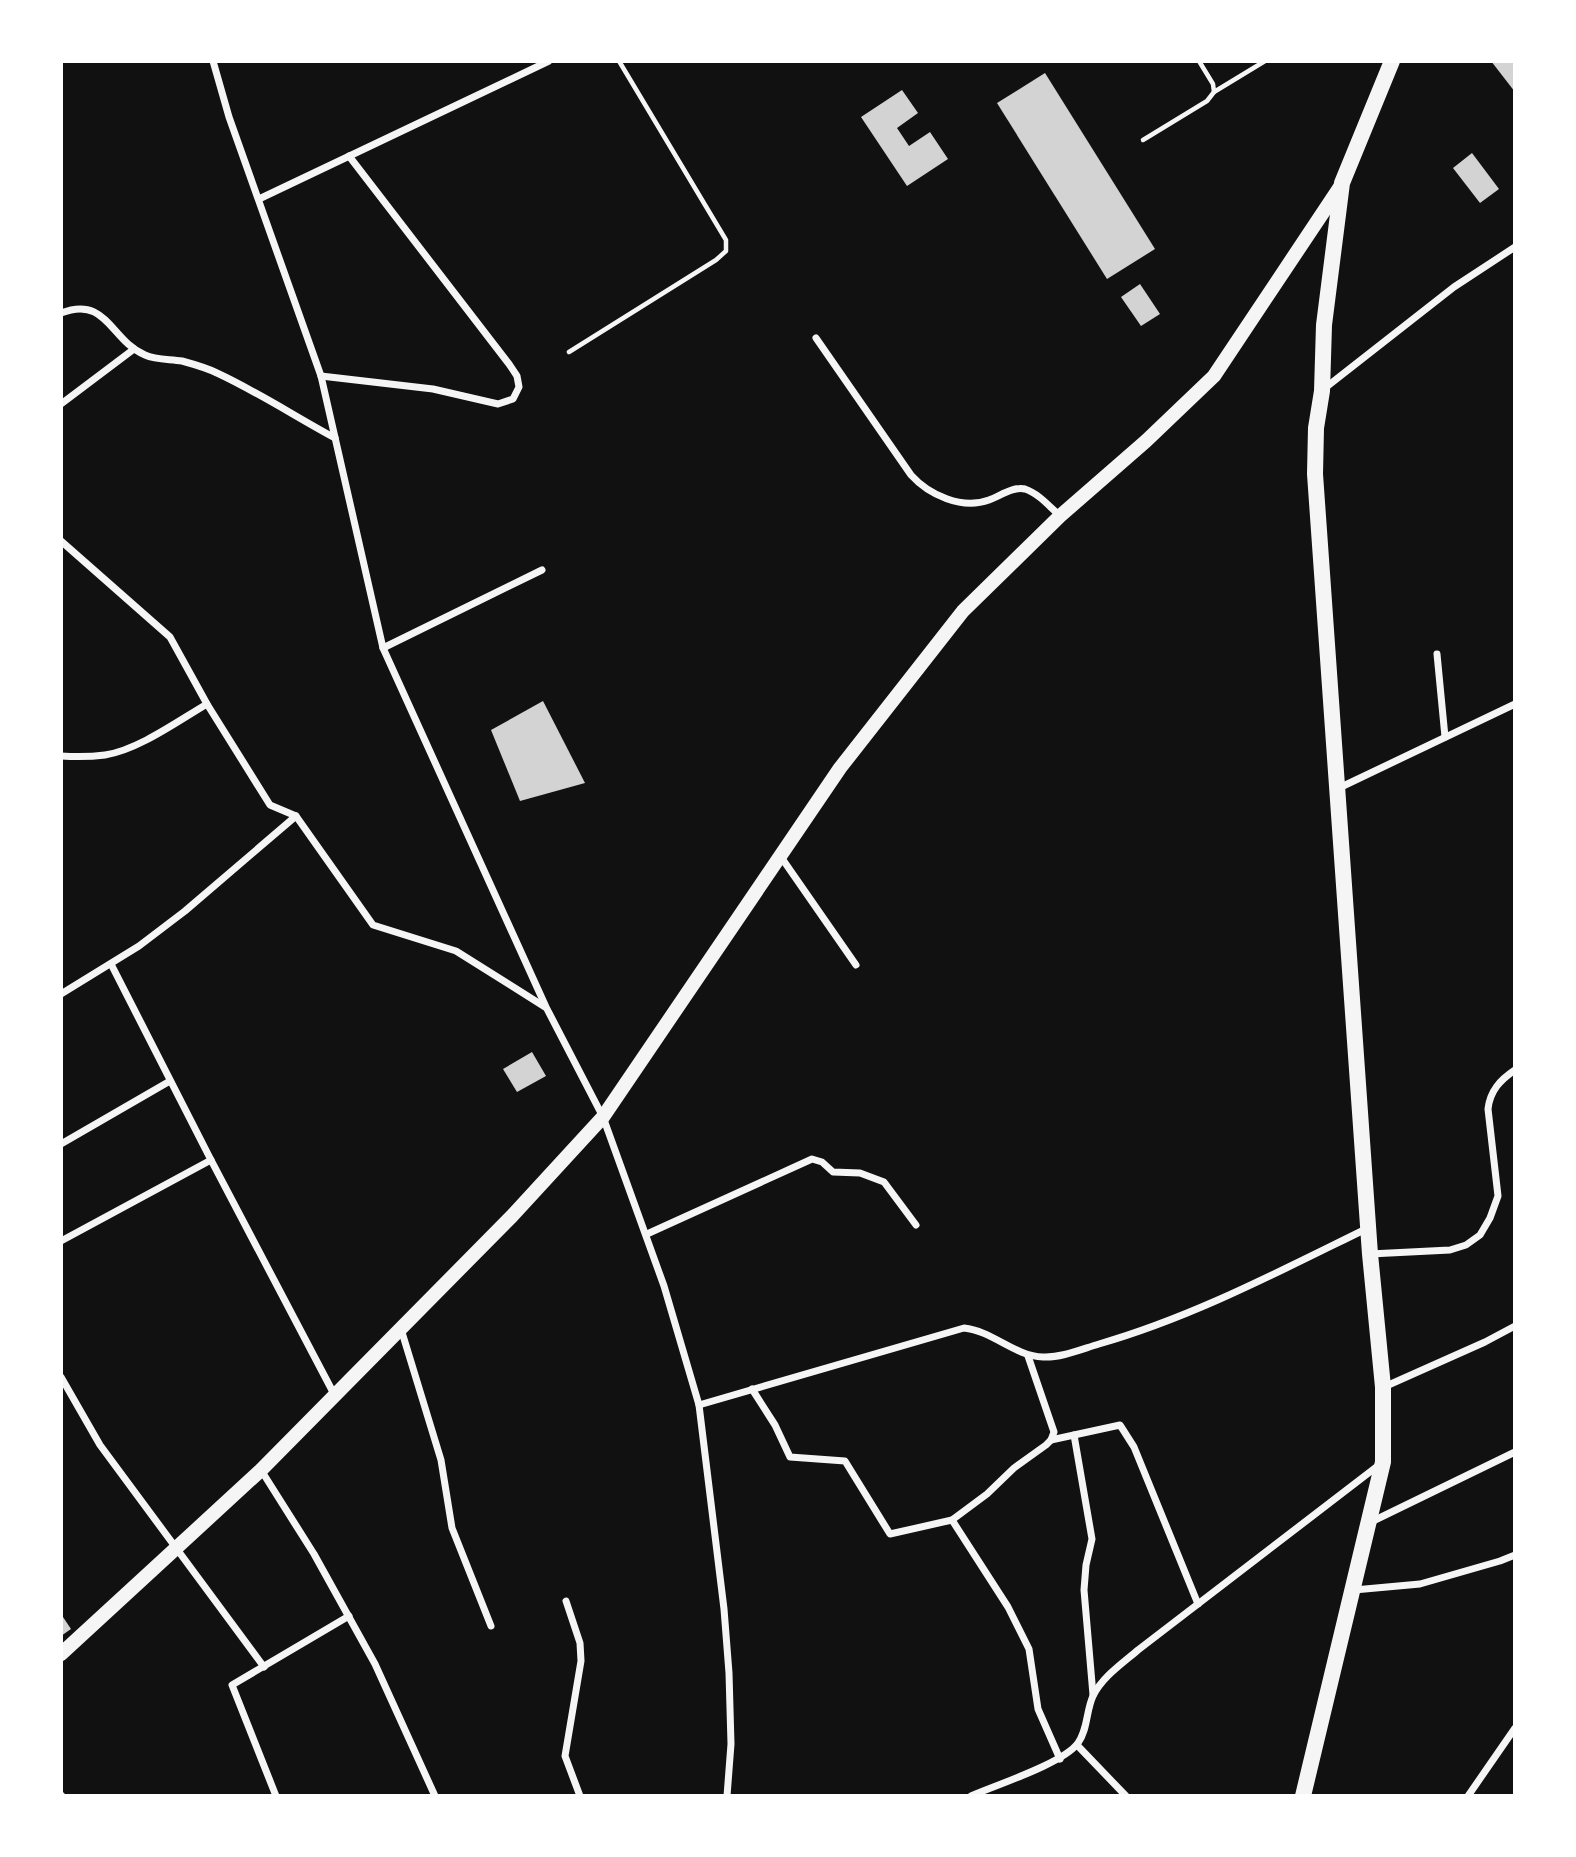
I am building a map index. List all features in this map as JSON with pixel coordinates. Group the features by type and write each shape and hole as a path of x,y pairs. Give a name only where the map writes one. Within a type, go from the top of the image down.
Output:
{"main road":[{"path":"61,1654 261,1469 512,1216 603,1117 840,768 963,611 1060,516 1146,441 1213,376 1342,183 1392,61"},
{"path":"1303,1796 1382,1462 1383,1387 1368,1228 1315,474 1324,325 1342,183"}],"street":[{"path":"214,61 229,117 321,376 383,648 546,1007 603,1117 647,1234 698,1405 729,1673 731,1744 727,1796"},
{"path":"259,199 550,61"},
{"path":"321,376 433,389 498,404 513,399 519,387 517,376 509,364 349,156"},
{"path":"1322,391 1454,287 1515,247"},
{"path":"61,313 75,308 96,311 134,349 146,356 183,361 217,373 335,438"},
{"path":"816,338 911,475 923,488 936,495 974,503 1026,489 1060,516"},
{"path":"61,404 134,349"},
{"path":"61,541 170,637 207,704 270,805 296,816 373,925 456,951 546,1007"},
{"path":"383,648 542,570"},
{"path":"1437,654 1446,737"},
{"path":"61,756 108,755 133,746 207,704"},
{"path":"1336,789 1515,704"},
{"path":"61,994 111,964 185,911 296,816"},
{"path":"780,856 856,965"},
{"path":"111,964 334,1394"},
{"path":"1370,1254 1450,1250 1466,1245 1480,1235 1498,1196 1489,1101 1497,1085 1515,1070"},
{"path":"61,1144 170,1081"},
{"path":"647,1234 812,1159 822,1162 833,1171 845,1174 860,1173 884,1182 916,1225"},
{"path":"61,1241 211,1160"},
{"path":"698,1405 964,1328 976,1329 1028,1356 1066,1354 1176,1318 1368,1228"},
{"path":"1383,1387 1515,1326"},
{"path":"401,1329 441,1460 452,1528 491,1626"},
{"path":"1028,1356 1054,1432 1051,1440"},
{"path":"61,1377 100,1444 264,1667"},
{"path":"752,1389 775,1425 790,1457 845,1461 890,1534 952,1520 1051,1440 1120,1425 1134,1447 1198,1604"},
{"path":"971,1796 1060,1759 1077,1745 1084,1732 1093,1696 1084,1590 1092,1539 1074,1435"},
{"path":"1368,1524 1515,1452"},
{"path":"1093,1696 1106,1678 1382,1462"},
{"path":"261,1469 314,1554 375,1664 435,1796"},
{"path":"952,1520 1008,1607 1029,1649 1038,1709 1060,1759"},
{"path":"1353,1590 1420,1584 1500,1562 1515,1555"},
{"path":"566,1601 580,1643 581,1661 565,1756 580,1796"},
{"path":"276,1796 232,1685 349,1616"},
{"path":"1468,1796 1515,1728"},
{"path":"1077,1745 1126,1796"}],"lane":[{"path":"569,352 716,260 726,251 726,240 619,61"},
{"path":"1199,61 1213,84 1214,92"},
{"path":"1143,140 1265,61"}],"building":[{"path":"1491,61 1515,61 1515,92"},
{"path":"1045,73 1155,249 1107,279 997,103"},
{"path":"902,90 918,113 897,128 909,146 930,132 948,159 907,186 861,117"},
{"path":"1472,153 1499,189 1480,203 1453,168"},
{"path":"1140,284 1160,314 1141,326 1121,297"},
{"path":"543,701 585,783 520,801 491,730"},
{"path":"532,1052 546,1076 517,1092 503,1069"},
{"path":"61,1614 71,1629 61,1636"}]}
